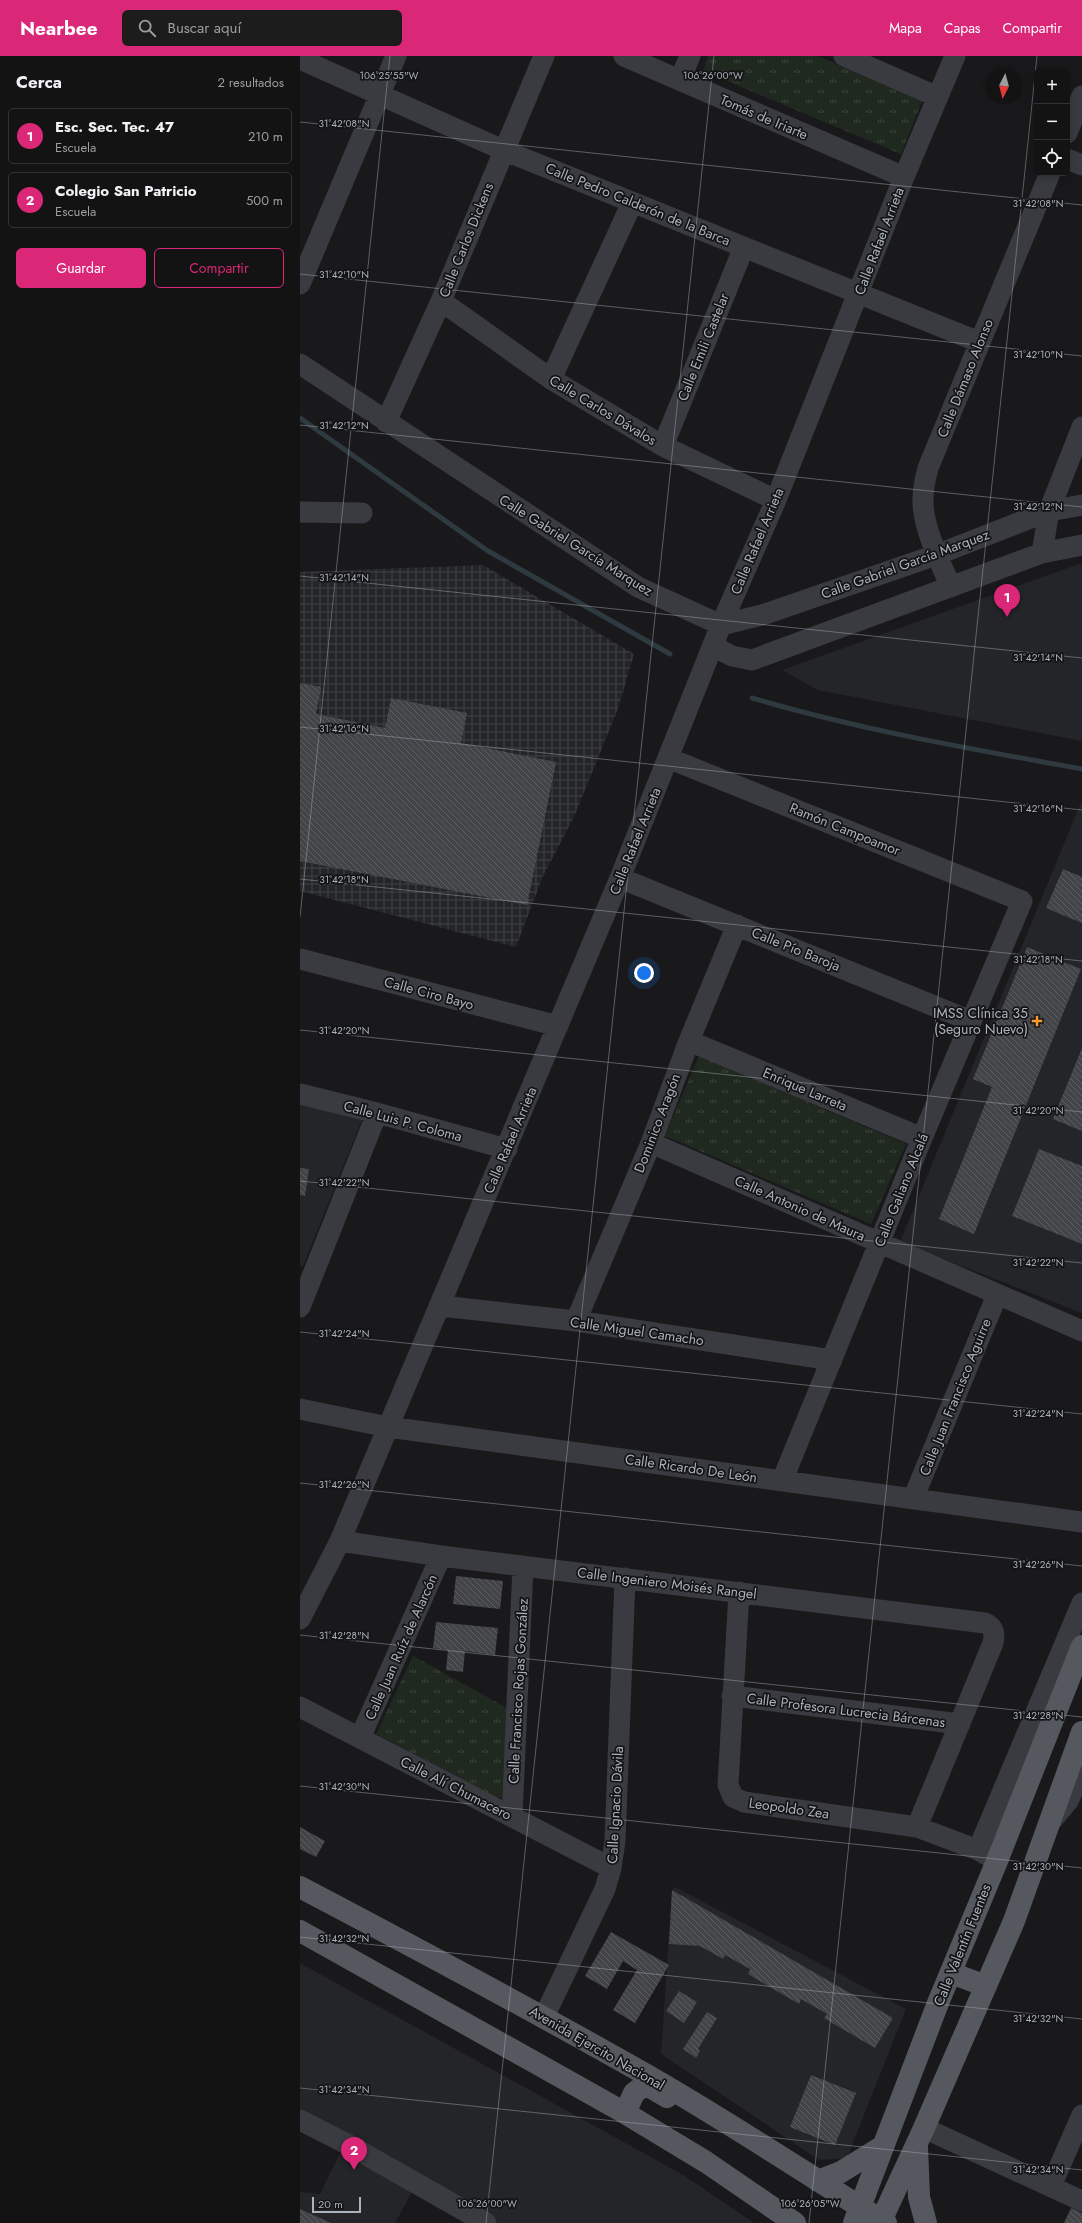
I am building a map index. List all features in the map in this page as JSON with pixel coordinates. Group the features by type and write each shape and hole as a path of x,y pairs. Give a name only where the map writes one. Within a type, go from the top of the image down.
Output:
{"main road":[{"name":"Calle Valentín Fuentes","path":"857,2215 950,1972 997,1861 1082,1646"},
{"path":"883,2222 1014,1921 1082,1732"},
{"name":"Avenida Ejercito Nacional","path":"300,1887 544,2017 730,2124 818,2182 857,2215 883,2222"},
{"path":"300,1931 625,2113 706,2162 795,2223"},
{"path":"950,1972 986,1986"},
{"path":"625,2113 634,2093 646,2086 700,2115 730,2124"},
{"path":"921,2136 919,2197 926,2223"},
{"path":"818,2182 841,2172 883,2146"}],"street":[{"path":"300,284 396,56"},
{"name":"Calle Carlos Dickens","path":"386,422 441,300 503,150 544,56"},
{"name":"Tomás de Iriarte","path":"624,56 904,177"},
{"path":"680,80 690,56"},
{"path":"844,56 938,97"},
{"name":"Calle Rafael Arrieta","path":"300,1619 340,1541 441,1306 620,878 714,646 721,625 776,500 859,294 904,177 955,56"},
{"name":"Calle Pedro Calderón de la Barca","path":"300,59 503,150 979,342"},
{"path":"1070,126 1082,96"},
{"path":"1070,160 1082,165"},
{"name":"Calle Dámaso Alonso","path":"951,587 936,555 924,511 924,486 928,468 1049,176"},
{"path":"551,379 632,202"},
{"name":"Calle Emili Castelar","path":"663,446 744,247"},
{"name":"Calle Carlos Dávalos","path":"441,300 551,379 663,446 776,500"},
{"name":"Calle Gabriel García Marquez","path":"300,364 638,587 721,625 762,615 936,555 1048,511 1082,505"},
{"path":"1042,553 1048,511 1082,427"},
{"path":"300,512 362,513"},
{"path":"714,646 732,656 752,660 1042,553 1082,545"},
{"name":"Ramón Campoamor","path":"668,758 1022,901"},
{"name":"Calle Pío Baroja","path":"620,878 971,1021"},
{"name":"Calle Galiano Alcalá","path":"782,1481 922,1138 1022,901"},
{"name":"Dominico Aragón","path":"576,1321 650,1143 688,1040 737,925"},
{"name":"Calle Ciro Bayo","path":"300,959 558,1026"},
{"name":"Enrique Larreta","path":"688,1040 922,1138"},
{"name":"Calle Luis P. Coloma","path":"300,1094 378,1113 506,1149"},
{"path":"300,1307 305,1281 378,1113"},
{"name":"Calle Antonio de Maura","path":"650,1143 1082,1331"},
{"name":"Calle Juan Francisco Aguirre","path":"913,1499 997,1294"},
{"name":"Calle Miguel Camacho","path":"441,1306 576,1321 832,1360"},
{"name":"Calle Ricardo De León","path":"300,1409 388,1427 1082,1522"},
{"name":"Calle Ingeniero Moisés Rangel","path":"340,1541 441,1556 982,1622 992,1628 994,1638 993,1643 960,1724"},
{"name":"Calle Juan Ruíz de Alarcón","path":"360,1738 441,1556"},
{"name":"Calle Francisco Rojas González","path":"512,1817 524,1566"},
{"name":"Calle Ignacio Dávila","path":"544,2017 605,1889 611,1868 615,1841 625,1578"},
{"name":"Leopoldo Zea","path":"739,1592 728,1785 733,1797 744,1802 917,1827 978,1850 997,1861"},
{"path":"978,1850 1082,1605"},
{"name":"Calle Profesora Lucrecia Bárcenas","path":"732,1696 960,1724"},
{"name":"Calle Alí Chumacero","path":"300,1707 611,1868"},
{"path":"917,1827 960,1724"},
{"path":"1047,1826 1068,1802 1082,1771"},
{"path":"1051,2186 1082,2115"},
{"path":"300,2120 347,2144 486,2223"},
{"path":"921,2136 1051,2186 1082,2201"}],"shaded area":[{"path":"1082,563 1082,741 818,690 782,670"},
{"path":"483,565 634,654 618,709 574,817 543,876 516,947 300,891 300,572"},
{"name":"IMSS Clínica 35 (Seguro Nuevo)","path":"1082,800 1082,1313 900,1242"},
{"path":"300,1103 362,1120 303,1266 300,1265"},
{"path":"675,1887 906,2009 847,2158 819,2160 661,2054 672,1890"},
{"path":"300,1963 685,2176 754,2223 484,2223 300,2126"},
{"path":"342,2149 412,2192 395,2223 300,2223 300,2192 320,2194"}],"green space":[{"path":"708,56 817,56 922,101 901,154 703,71"},
{"path":"699,1056 906,1144 871,1224 665,1136"},
{"path":"413,1656 507,1708 502,1798 493,1796 376,1734"}],"building":[{"path":"300,683 321,687 316,714 385,728 391,698 467,713 461,743 556,762 527,905 300,861"},
{"path":"1063,869 1082,877 1082,923 1046,908"},
{"path":"1027,947 1081,969 974,1234 939,1219 992,1087 973,1079"},
{"path":"1082,1048 1082,1131 1053,1119"},
{"path":"1039,1149 1082,1166 1082,1244 1012,1216"},
{"path":"300,1168 309,1169 305,1196 300,1195"},
{"path":"456,1576 503,1581 500,1609 453,1604"},
{"path":"436,1622 498,1628 495,1655 465,1651 463,1672 446,1670 448,1650 433,1648"},
{"path":"300,1827 325,1841 316,1857 300,1849"},
{"path":"672,1890 893,2018 875,2048 824,2018 827,2014 801,1999 799,2004 748,1974 750,1969 725,1955 723,1959 700,1946 669,1944"},
{"path":"611,1932 669,1965 635,2023 613,2010 637,1970 623,1961 607,1989 585,1976"},
{"path":"679,1991 697,2002 684,2023 666,2011"},
{"path":"707,2012 717,2018 698,2049 700,2051 696,2058 683,2049"},
{"path":"811,2075 856,2093 835,2145 790,2127"},
{"path":"1071,2208 1082,2213 1082,2223 1064,2223"},
{"path":"300,2209 331,2223 300,2223"}],"waterway":[{"path":"300,418 488,551 670,654"},
{"path":"752,698 834,720 875,729 1082,769"}],"place":[{"name":"Esc. Sec. Tec. 47","path":"1007,617"},
{"name":"IMSS Clínica 35 (Seguro Nuevo)","path":"1037,1021"},
{"name":"Colegio San Patricio","path":"354,2170"}]}
